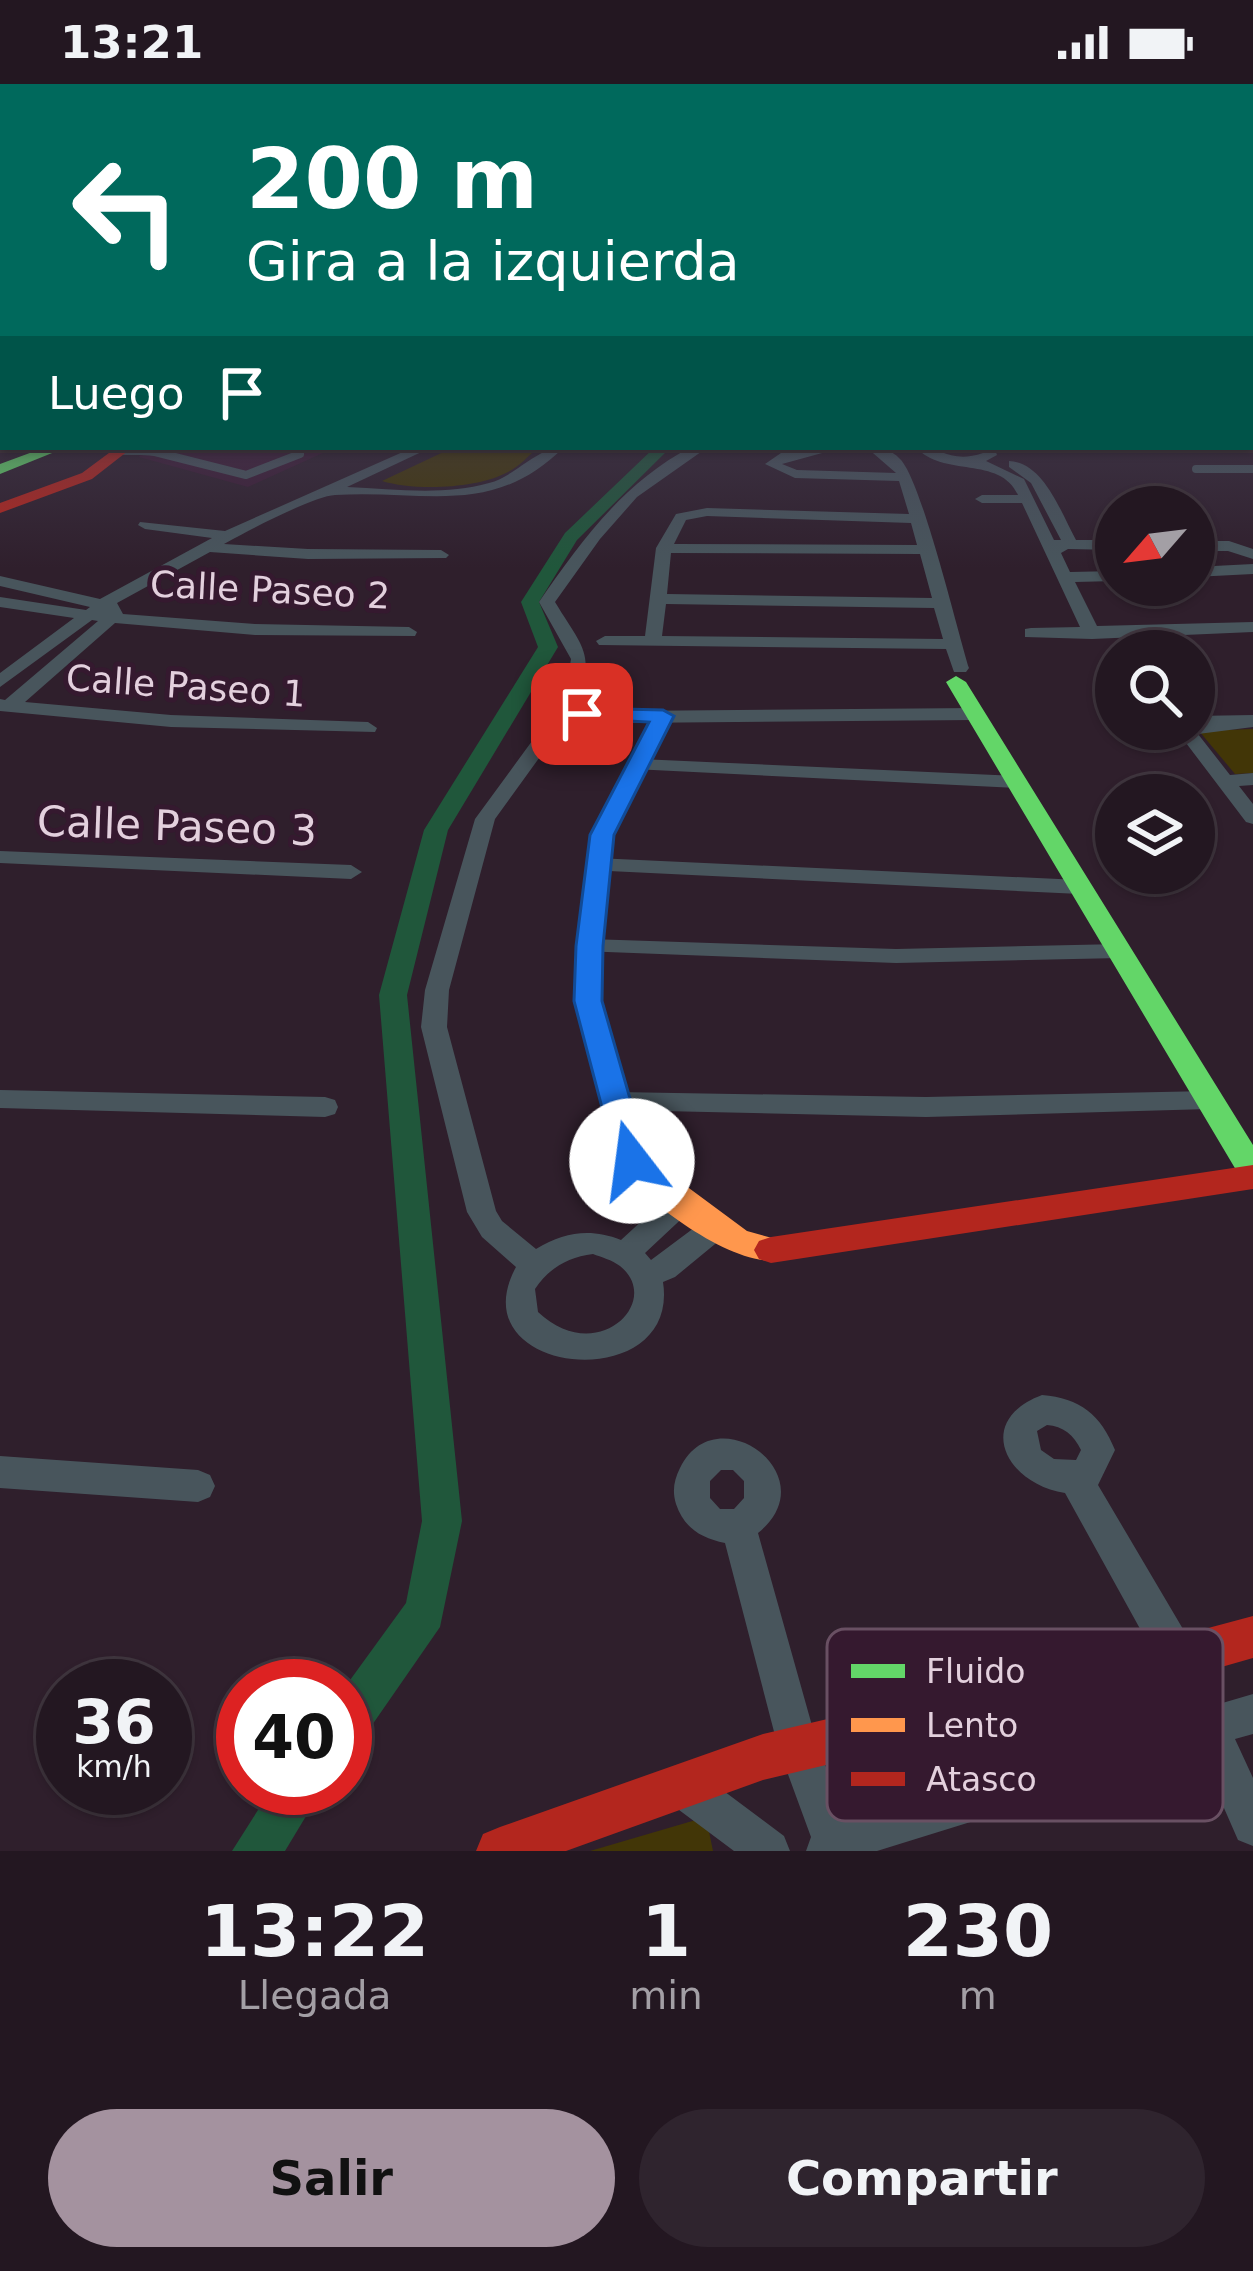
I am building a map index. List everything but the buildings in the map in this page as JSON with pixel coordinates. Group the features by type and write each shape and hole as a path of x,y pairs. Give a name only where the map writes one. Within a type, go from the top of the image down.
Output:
{"street":[{"path":"0,469 52,450"},
{"path":"0,508 138,450"},
{"path":"4,705 115,613 129,593 227,536 418,450"},
{"path":"329,491 406,492 499,484 525,473 553,450"},
{"path":"533,1264 492,1229 482,1211 434,1027 437,990 485,819 563,712 576,684 580,659 547,602 575,569 586,544 639,488 696,450"},
{"path":"820,450 786,456 772,464 795,474 927,451 1011,475 1056,547 1092,634"},
{"path":"974,461 988,451 1031,472 1069,541 1056,547"},
{"path":"663,716 602,835 590,946 588,1001 632,1161 641,1173 737,1242 768,1250 1253,1174 975,713 958,675 919,519 890,460"},
{"path":"982,499 1027,499"},
{"path":"653,643 664,548 681,517 697,512 919,519"},
{"path":"145,525 227,536"},
{"path":"1056,547 1095,546"},
{"path":"1215,546 1253,554"},
{"path":"208,547 441,555"},
{"path":"664,548 928,550"},
{"path":"1215,571 1253,569"},
{"path":"1065,577 1095,576"},
{"name":"Calle Paseo 2","path":"0,581 115,613 319,633 409,632"},
{"path":"658,598 943,603"},
{"path":"0,602 85,616 115,613"},
{"path":"0,682 85,616"},
{"path":"1031,633 1253,627"},
{"path":"605,641 952,644"},
{"name":"Calle Paseo 1","path":"4,705 171,722 368,728"},
{"path":"563,712 663,716 975,713"},
{"path":"1215,725 1253,721"},
{"path":"1205,750 1222,781 1253,818"},
{"path":"640,765 1017,782"},
{"path":"1222,781 1253,779"},
{"name":"Calle Paseo 3","path":"0,857 351,872"},
{"path":"596,865 1080,886"},
{"path":"590,946 896,956 1120,951"},
{"path":"0,1099 325,1107"},
{"path":"616,1101 926,1107 1210,1100"},
{"path":"636,1264 681,1202"},
{"path":"636,1264 650,1304 633,1331 619,1341 582,1349 544,1337 530,1325 520,1294 533,1264 545,1254 577,1243 611,1246 636,1264 664,1268 716,1227"},
{"path":"0,1472 198,1486"},
{"path":"1075,1478 1161,1629"},
{"path":"738,1525 798,1747 831,1847 911,1821"},
{"path":"1223,1646 1253,1637"},
{"path":"1223,1722 1253,1714"},
{"path":"500,1851 680,1784 827,1740"},
{"path":"1223,1763 1253,1825"},
{"path":"680,1784 770,1851"}],"lane":[{"path":"145,450 246,476 300,454 297,450"},
{"path":"169,455 182,450"},
{"path":"1196,469 1253,469"}],"shaded area":[{"path":"143,450 329,450 248,487 139,457"},
{"path":"448,450 535,450 512,470 480,482 428,487 382,481"},
{"path":"1253,729 1253,773 1235,774 1215,750 1215,730"},
{"path":"706,1817 713,1851 590,1851"}],"waterway":[{"path":"372,1687 425,1612 442,1521 393,995 436,830 548,647 530,602 571,536 661,450"},
{"path":"256,1851 281,1815"}],"traffic: fast":[{"path":"0,469 52,450"},
{"path":"956,682 1253,1172"}],"traffic: slow":[{"path":"663,716 602,835 589,946 588,1001 632,1161 641,1173 737,1242 771,1250"}],"traffic: jam":[{"path":"0,508 87,476 122,450"},
{"path":"771,1250 1253,1177"},
{"path":"1223,1645 1253,1637"},
{"path":"500,1851 763,1757 827,1742"}],"route":[{"path":"582,714 663,716 602,835 590,946 588,1001 632,1161"}]}
